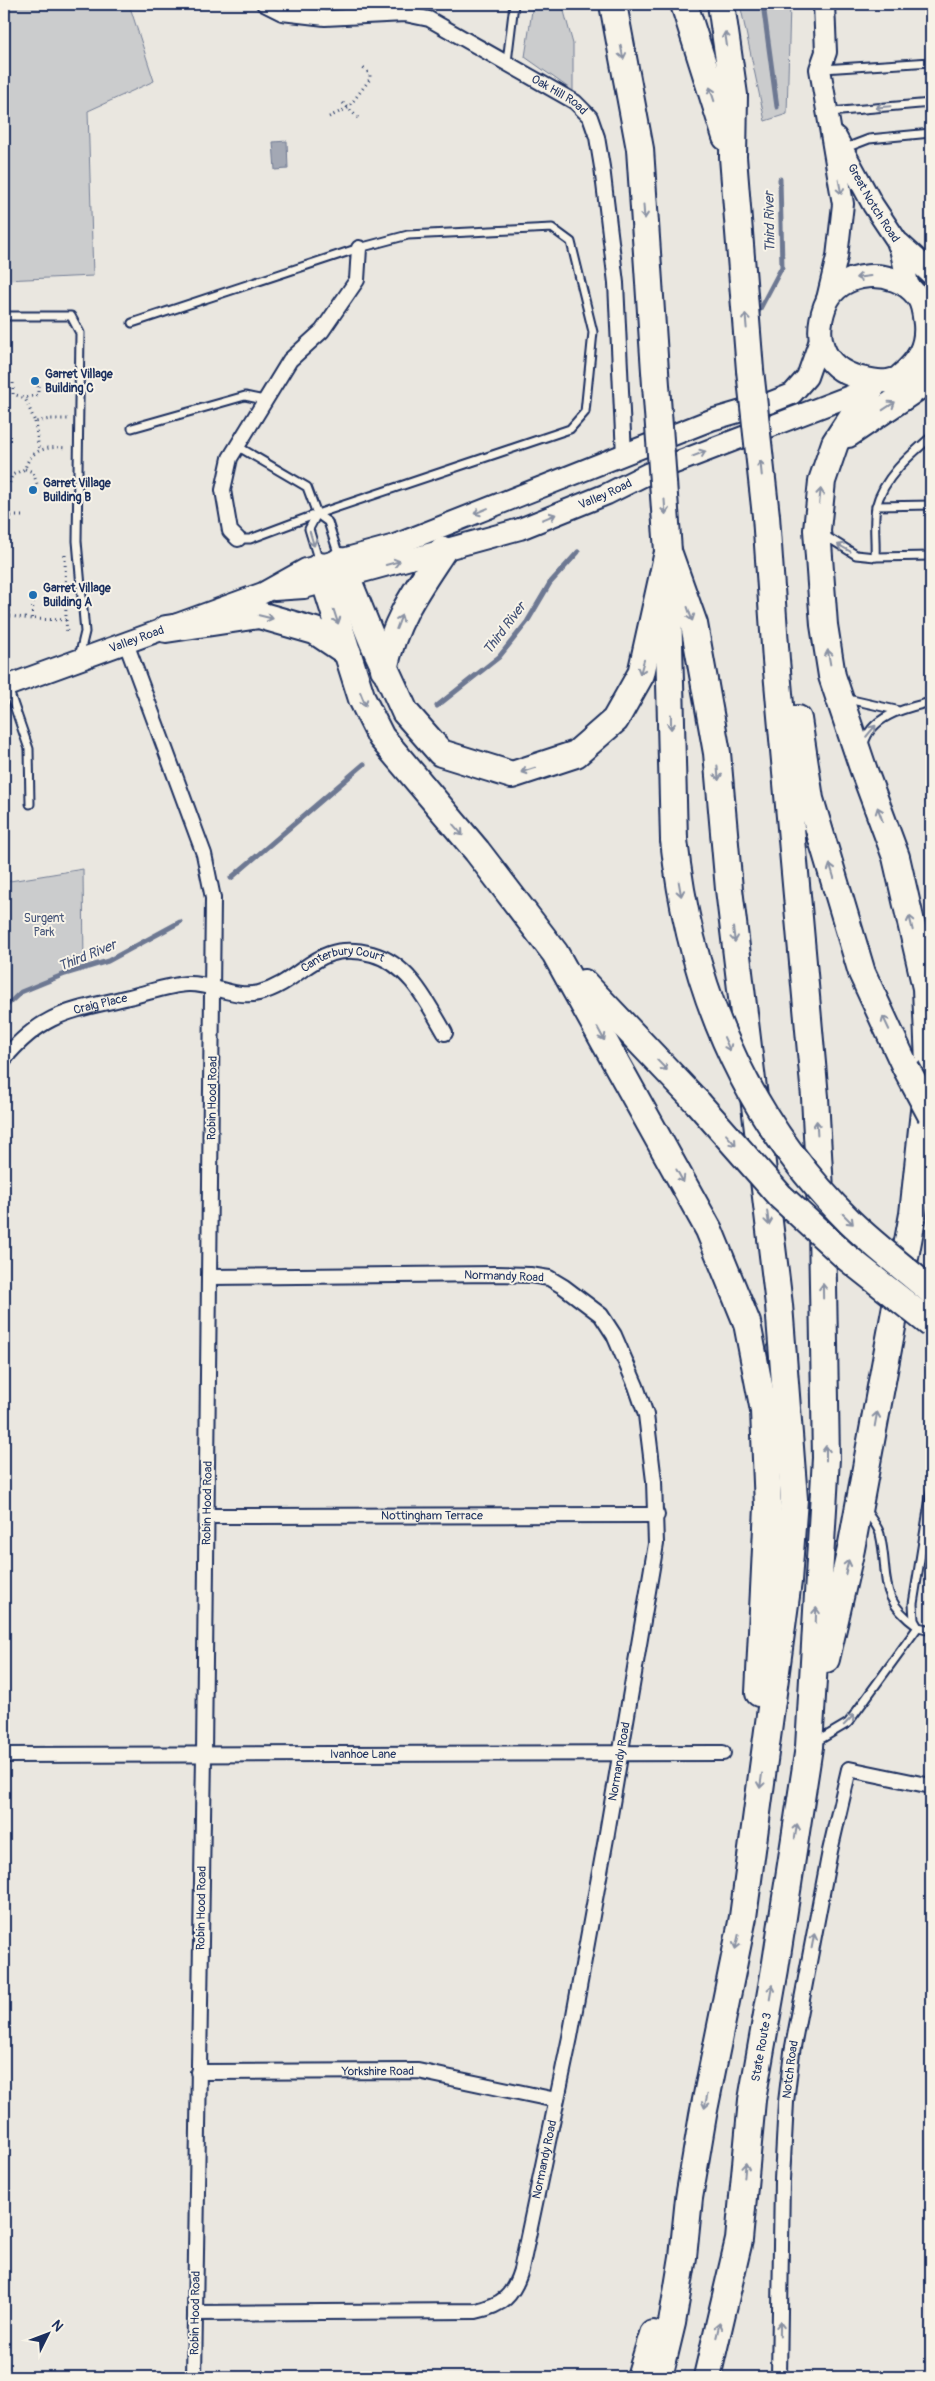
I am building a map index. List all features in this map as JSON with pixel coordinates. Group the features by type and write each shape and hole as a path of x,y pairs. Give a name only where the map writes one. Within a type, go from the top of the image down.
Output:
{"highway":[{"path":"613,4 640,149 668,551 674,840 685,916 704,990 730,1052 753,1096 798,1163 824,1194 852,1223 931,1291"},
{"path":"684,4 732,157"},
{"path":"721,4 734,95 732,157 750,370 766,516 776,660 815,1097 822,1228 826,1458 816,1600 812,1716"},
{"path":"835,444 931,378"},
{"path":"812,1716 861,1502 913,1214 929,1064 926,988 896,857 860,761 832,676 824,625 817,530 822,481 835,444 886,382"},
{"path":"766,516 810,799 862,973 906,1068 931,1115"},
{"path":"384,669 389,647 403,612 443,550"},
{"path":"333,571 405,712 441,753 512,775 576,754 615,720 641,674 668,551"},
{"path":"640,2377 667,2292 689,2198 743,1917 788,1581 794,1500 780,1314 729,889 717,753 694,624 668,551"},
{"path":"333,571 348,653 362,699 381,737 507,889 555,954 709,1230 747,1323 764,1411 768,1507 758,1689 768,1733"},
{"path":"166,629 259,615 315,631 348,653"},
{"path":"555,954 698,1103 780,1196 845,1256 931,1324"},
{"name":"State Route 3","path":"707,2377 739,2240 752,2100 775,1969 809,1747 812,1716"},
{"path":"659,2377 672,2323 683,2257 689,2198"}],"main road":[{"name":"Great Notch Road","path":"824,4 826,52 820,69 843,204 837,258 827,299"},
{"name":"Great Notch Road","path":"827,117 873,205 899,244 919,295"},
{"path":"899,244 931,273"},
{"path":"865,276 895,280 919,295 924,313 925,342 913,366 886,382 855,377 838,369 828,357 820,340 820,319 827,299 851,279 865,276"},
{"name":"Valley Road","path":"5,687 78,662 270,590 304,588 333,571 395,545 711,420 769,403 792,394 807,377 820,340"},
{"name":"Valley Road","path":"333,571 443,550 520,529 607,494 649,473 931,366"}],"street":[{"name":"Oak Hill Road","path":"264,4 282,12 325,18 405,14 428,19 575,102 590,117 597,137 616,283 624,455"},
{"path":"238,539 230,531 223,490 230,458 290,360 322,331 357,280 359,248"},
{"name":"Robin Hood Road","path":"126,643 204,854 213,898 204,1755 194,2377"},
{"name":"Canterbury Court","path":"213,988 236,994 258,993 291,978 323,955 356,952 374,954 406,974 420,990 445,1032"},
{"name":"Craig Place","path":"4,1059 18,1042 56,1015 189,984 213,988"},
{"name":"Normandy Road","path":"195,2313 476,2310 492,2308 504,2300 515,2288 521,2270 570,2037 656,1544 657,1515 646,1415 614,1335 601,1315 549,1278 530,1275 496,1274 209,1277"},
{"name":"Nottingham Terrace","path":"207,1516 657,1515"},
{"name":"Ivanhoe Lane","path":"4,1755 723,1753"},
{"name":"Notch Road","path":"779,2377 782,2180 792,2052 830,1851 849,1769 931,1786"},
{"name":"Yorkshire Road","path":"198,2072 418,2071 556,2100"}],"lane":[{"path":"506,62 514,4"},
{"path":"820,69 931,62"},
{"path":"827,117 931,103"},
{"path":"843,149 869,138 931,132"},
{"path":"132,323 359,248 408,235 552,228 571,242 593,332 585,412 570,428 317,514 250,539 238,539"},
{"path":"4,316 71,316 80,333 77,541 85,632 78,662"},
{"path":"132,428 245,396 264,400"},
{"path":"875,557 876,506 889,479 931,437"},
{"path":"236,446 306,487 317,514 328,522 333,571"},
{"path":"876,506 931,505"},
{"path":"317,514 308,529 333,571"},
{"path":"817,530 856,555 875,557 931,556"},
{"path":"5,687 29,749 30,804"},
{"path":"838,692 852,700 896,710"},
{"path":"860,761 866,736 876,725 896,710 931,702"},
{"path":"918,1628 914,1620 913,1604 931,1491"},
{"path":"861,1502 880,1532 886,1588 900,1615 918,1628 931,1630"},
{"path":"809,1747 848,1723 918,1628"}],"path":[{"path":"329,117 348,108 370,79 370,74 362,66"},
{"path":"343,103 358,118"},
{"path":"13,383 13,394 25,398 38,395 38,386"},
{"path":"25,398 35,422 39,450"},
{"path":"35,422 50,419 68,419"},
{"path":"25,469 27,460 39,450 48,447 68,448"},
{"path":"10,483 15,472 25,469 36,476 37,484"},
{"path":"6,521 6,516 22,516"},
{"path":"64,554 67,633"},
{"path":"8,601 10,616 66,620"},
{"path":"32,619 33,602"}],"green space":[{"path":"4,4 129,4 154,81 88,111 93,276 4,280"},
{"path":"533,4 562,4 573,44 573,91 525,57"},
{"path":"740,4 790,4 787,114 765,121"},
{"name":"Surgent Park","path":"83,869 84,968 21,992 4,1008 4,882"}],"shaded area":[{"path":"287,141 288,169 275,170 273,142"}],"waterway":[{"name":"Third River","path":"763,4 777,107"},
{"name":"Third River","path":"755,318 782,267 780,179"},
{"name":"Third River","path":"437,706 499,657 527,622 550,583 578,552"},
{"name":"Third River","path":"231,878 364,764"},
{"name":"Third River","path":"4,1008 21,992 65,974 108,961 180,922"}],"place":[{"name":"Garret Village Building C","path":"35,381"},
{"name":"Garret Village Building B","path":"33,490"},
{"name":"Garret Village Building A","path":"33,595"}]}
